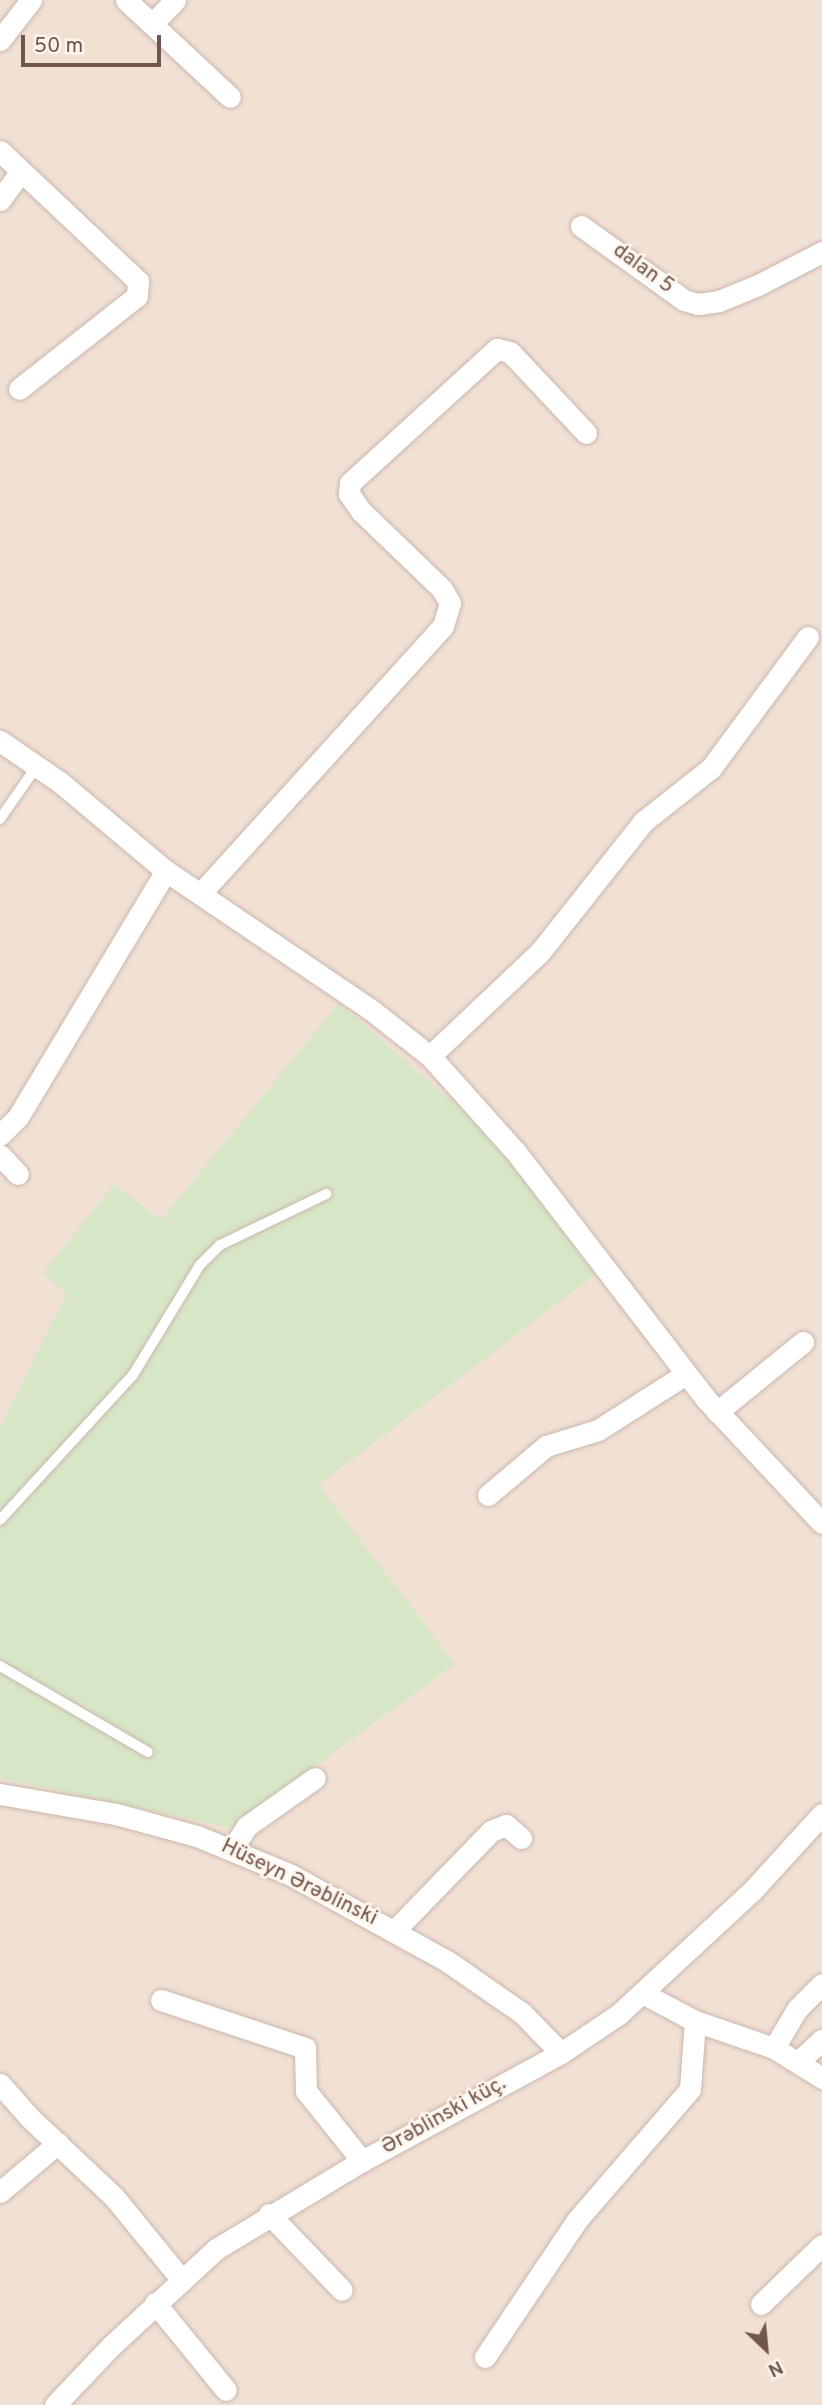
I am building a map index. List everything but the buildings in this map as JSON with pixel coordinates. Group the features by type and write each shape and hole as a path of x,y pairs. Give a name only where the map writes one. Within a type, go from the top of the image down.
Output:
{"street":[{"path":"0,40 31,0"},
{"path":"126,0 230,97"},
{"path":"152,24 176,0"},
{"path":"0,151 138,281 137,296 19,388"},
{"path":"0,200 21,171"},
{"name":"dalan 5","path":"581,226 684,300 698,303 719,301 758,285 822,252"},
{"path":"200,894 443,626 450,603 442,589 361,511 349,494 350,483 497,349 510,352 586,433"},
{"path":"430,1056 540,953 644,821 711,768 808,637"},
{"path":"0,741 37,765 166,871 370,1009 430,1056 508,1142 717,1412 822,1523"},
{"path":"0,1135 18,1117 166,871"},
{"path":"0,1155 18,1174"},
{"path":"717,1412 803,1342"},
{"path":"488,1495 547,1446 598,1430 686,1374"},
{"path":"233,1848 247,1826 314,1778"},
{"name":"Hüseyn Ərəblinski","path":"0,1794 116,1814 233,1848 396,1929 522,2013 561,2053"},
{"name":"Ərəblinski küç.","path":"55,2405 181,2279 269,2214 561,2053 644,1994 752,1891 822,1814"},
{"path":"396,1929 491,1831 506,1825 521,1838"},
{"path":"774,2048 797,2008 822,1984"},
{"path":"644,1994 695,2021 774,2048 822,2078"},
{"path":"161,2000 304,2048 306,2091 362,2161"},
{"path":"485,2357 577,2220 690,2089 695,2021"},
{"path":"798,2063 822,2040"},
{"path":"0,2084 114,2197 181,2279"},
{"path":"0,2192 58,2143"},
{"path":"269,2214 342,2290"},
{"path":"761,2304 822,2245"},
{"path":"155,2303 226,2390"}],"lane":[{"path":"0,819 37,765"},
{"path":"0,1520 112,1402 200,1265 220,1245 326,1194"},
{"path":"0,1666 148,1752"}],"shaded area":[{"path":"0,0 822,0 822,2405 0,2405"}],"green space":[{"path":"339,1003 463,1111 509,1162 595,1275 318,1485 455,1664 230,1828 0,1778 0,1427 66,1294 43,1273 114,1184 161,1220"}]}
